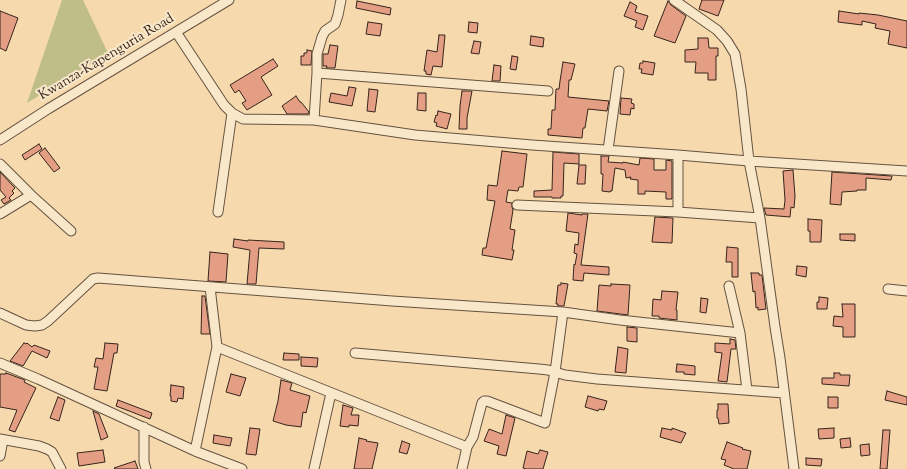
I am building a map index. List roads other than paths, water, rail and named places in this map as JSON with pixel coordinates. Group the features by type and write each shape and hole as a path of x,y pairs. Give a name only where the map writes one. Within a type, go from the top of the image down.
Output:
{"street":[{"name":"Kwanza-Kapenguria Road","path":"0,140 48,109 229,0"},
{"path":"314,120 317,54 325,31 335,24 341,0"},
{"path":"674,0 717,30 727,41 735,54 741,89 749,161 760,218 780,358 794,469"},
{"path":"176,32 224,106 232,113 243,119 314,120 415,135 532,146 907,171"},
{"path":"608,150 619,71"},
{"path":"317,73 548,91"},
{"path":"218,212 232,113"},
{"path":"678,155 678,212"},
{"path":"0,164 31,195 71,230"},
{"path":"0,214 31,195"},
{"path":"518,205 678,212 760,218"},
{"path":"0,313 26,325 42,325 93,279 98,278 392,301 563,312 620,320 740,333"},
{"path":"729,286 740,333 747,390"},
{"path":"196,451 217,347 210,287"},
{"path":"888,289 907,291"},
{"path":"462,469 467,447 473,437 482,403 487,401 545,423 555,372 563,312"},
{"path":"217,347 467,447"},
{"path":"356,353 539,369 565,375 597,379 784,393"},
{"path":"0,363 196,451 242,469"},
{"path":"314,469 331,393"},
{"path":"144,427 144,462 146,469"},
{"path":"0,456 2,440 39,446 52,452 61,469"}]}
